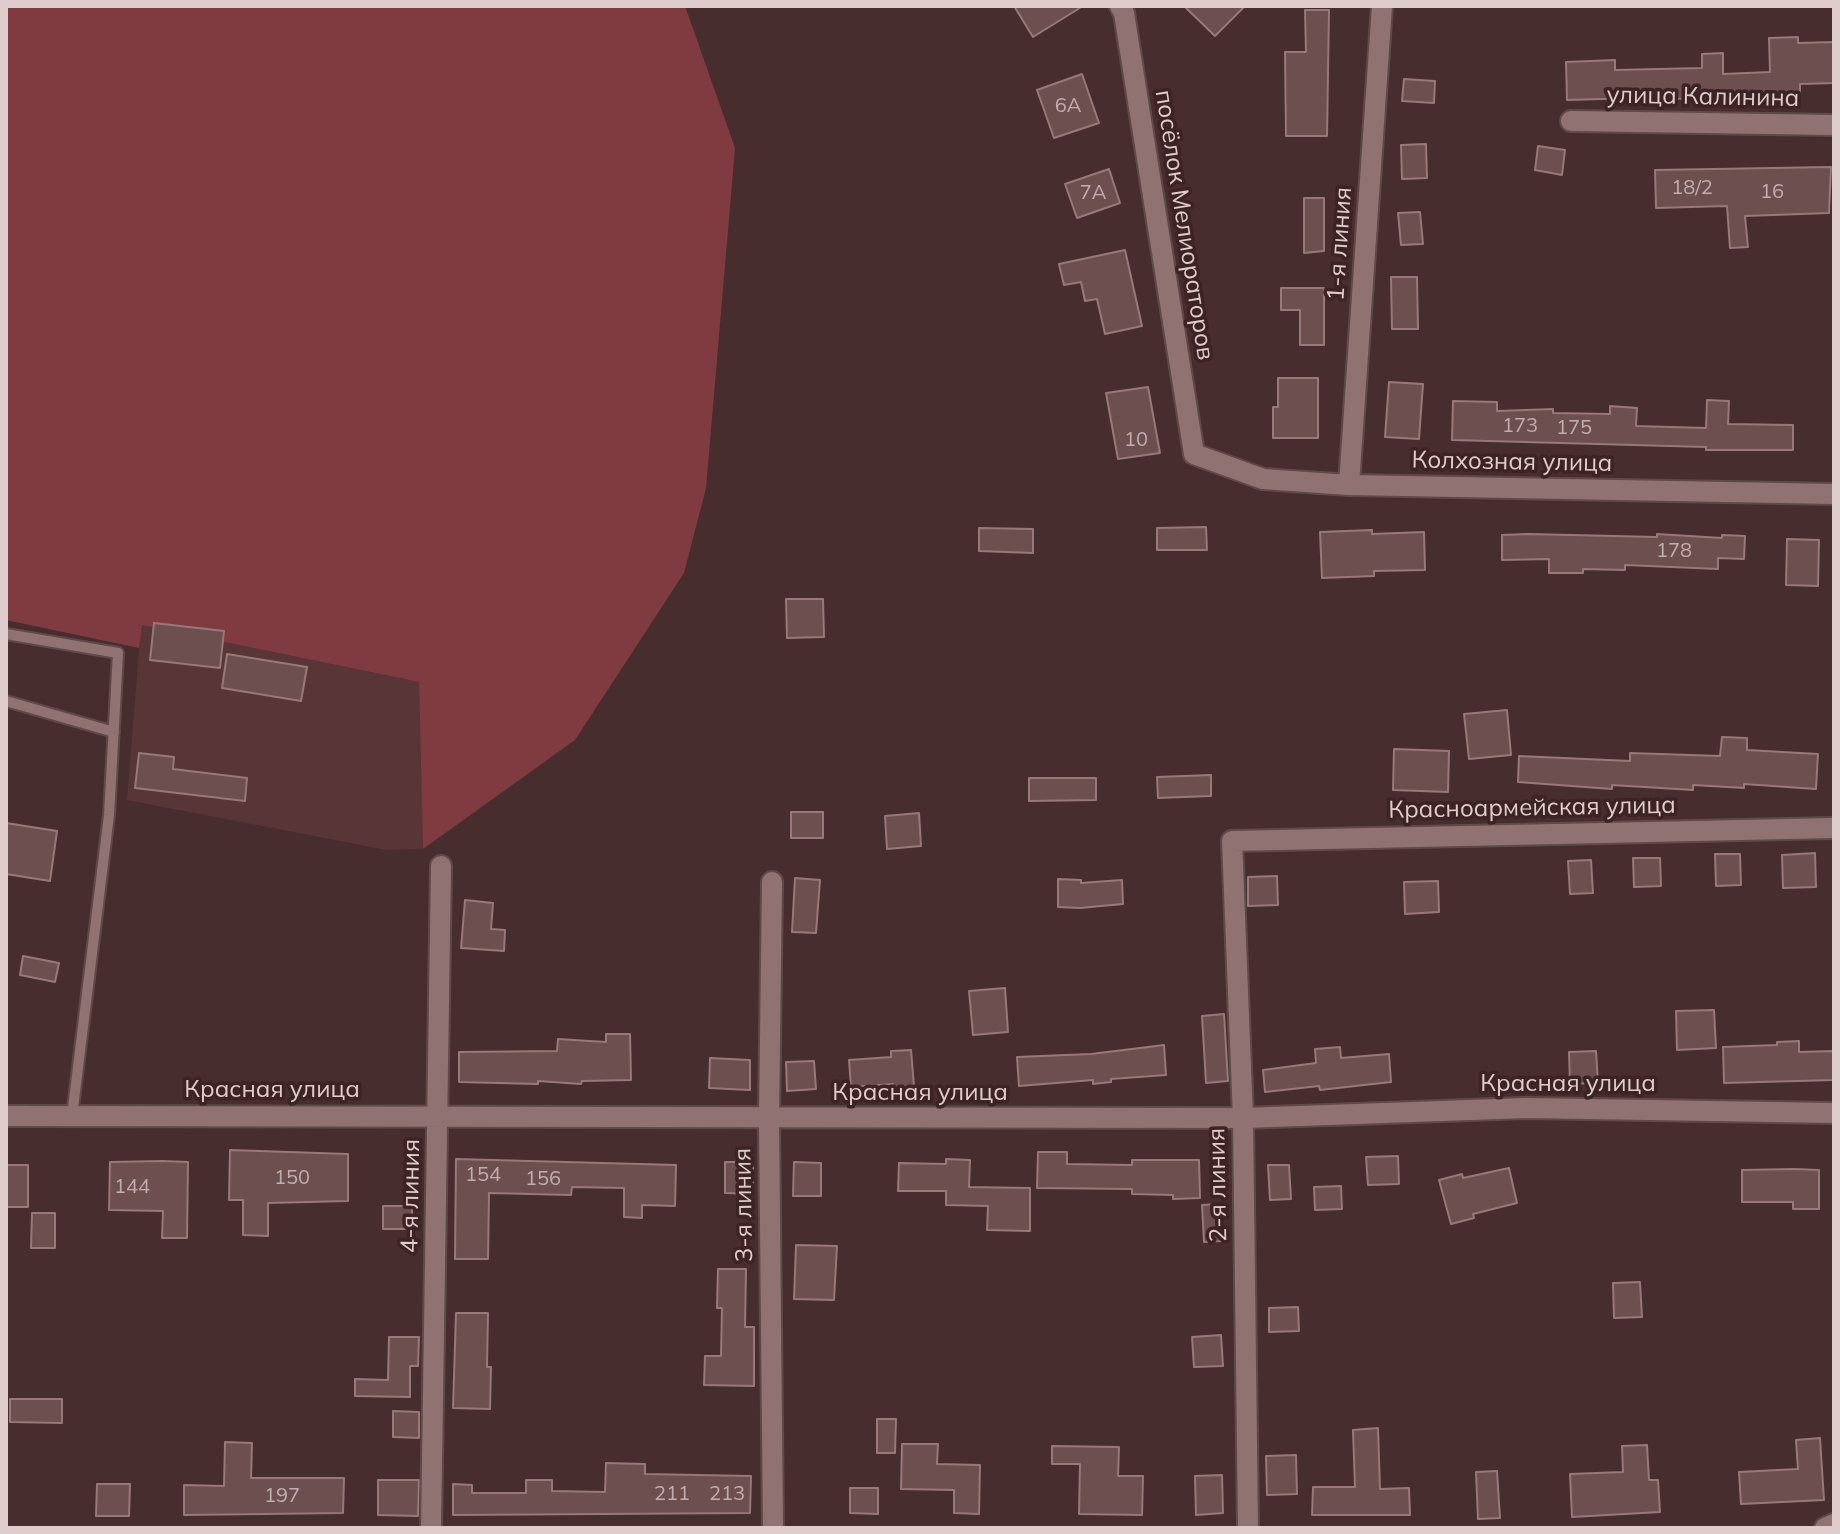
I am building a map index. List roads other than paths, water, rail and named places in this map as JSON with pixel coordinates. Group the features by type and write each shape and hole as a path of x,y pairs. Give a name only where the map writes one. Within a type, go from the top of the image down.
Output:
{"street":[{"name":"посёлок Мелиораторов","path":"1120,6 1124,13 1194,454"},
{"name":"1-я линия","path":"1349,485 1382,6"},
{"name":"улица Калинина","path":"1571,121 1834,125"},
{"name":"Колхозная улица","path":"1194,454 1263,479 1349,485 1834,494"},
{"name":"Красноармейская улица","path":"1232,841 1834,828"},
{"name":"2-я линия","path":"1232,841 1243,1118 1248,1528"},
{"name":"4-я линия","path":"431,1528 441,866"},
{"name":"3-я линия","path":"772,882 769,1119 773,1528"},
{"name":"Красная улица","path":"6,1116 1243,1118 1526,1108 1834,1113"},
{"path":"1825,1528 1834,1524"}],"lane":[{"path":"6,634 118,653 109,815 72,1116"},
{"path":"6,701 114,732"}]}
